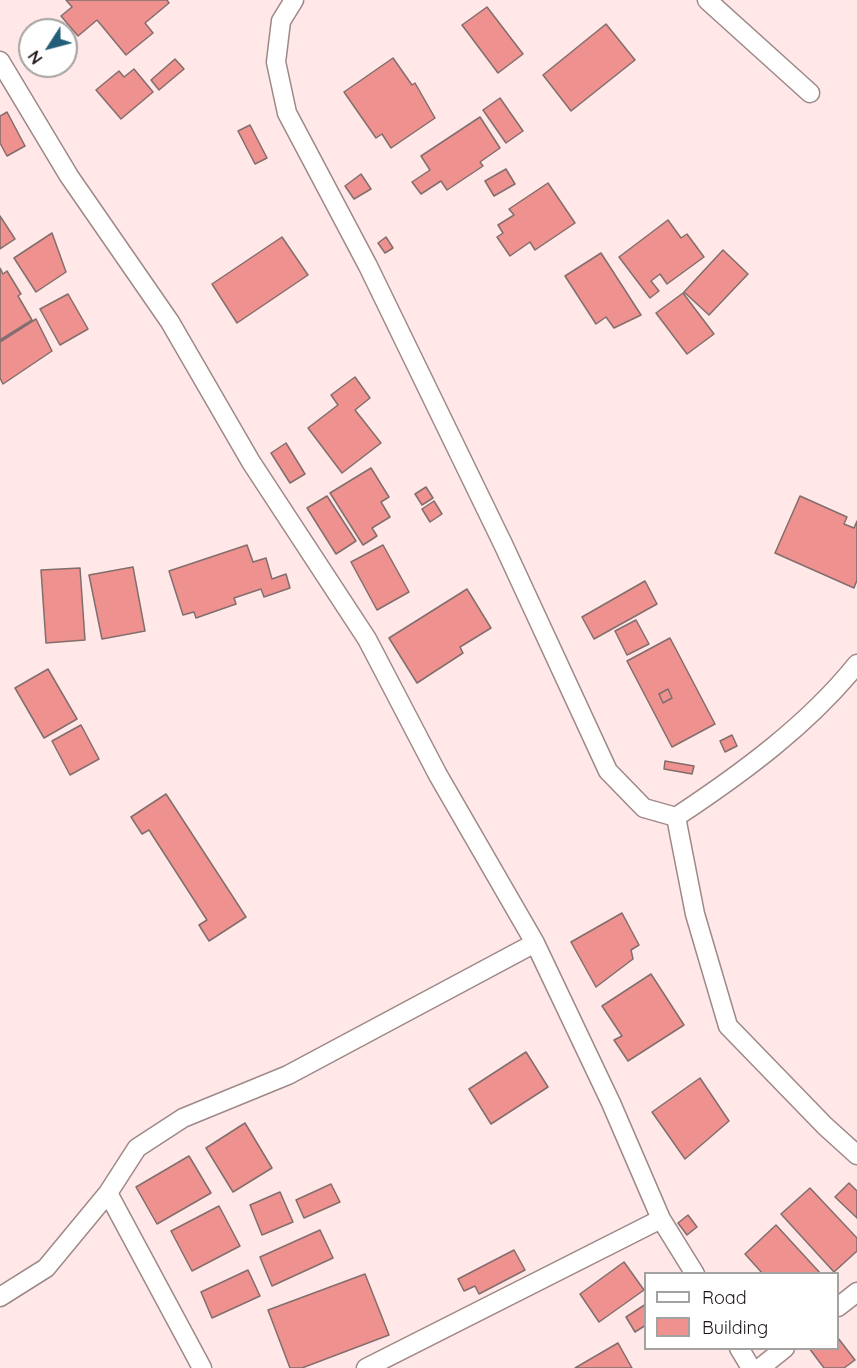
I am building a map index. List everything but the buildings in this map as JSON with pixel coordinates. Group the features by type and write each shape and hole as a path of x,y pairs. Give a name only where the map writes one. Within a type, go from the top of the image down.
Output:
{"street":[{"path":"294,0 280,21 276,62 288,113 368,266 487,512 608,771 644,808 676,817 742,773 840,685 857,664"},
{"path":"707,0 810,93"},
{"path":"0,61 69,177 170,322 251,462 367,639 438,775 535,943 611,1103 661,1219 694,1272"},
{"path":"676,817 695,914 728,1026 825,1126 857,1155"},
{"path":"0,1297 46,1268 108,1193 137,1148 183,1118 288,1075 535,943"},
{"path":"108,1193 202,1368"},
{"path":"366,1368 488,1309 661,1219"},
{"path":"839,1306 857,1292"},
{"path":"740,1350 751,1368"},
{"path":"760,1368 782,1350"}]}
